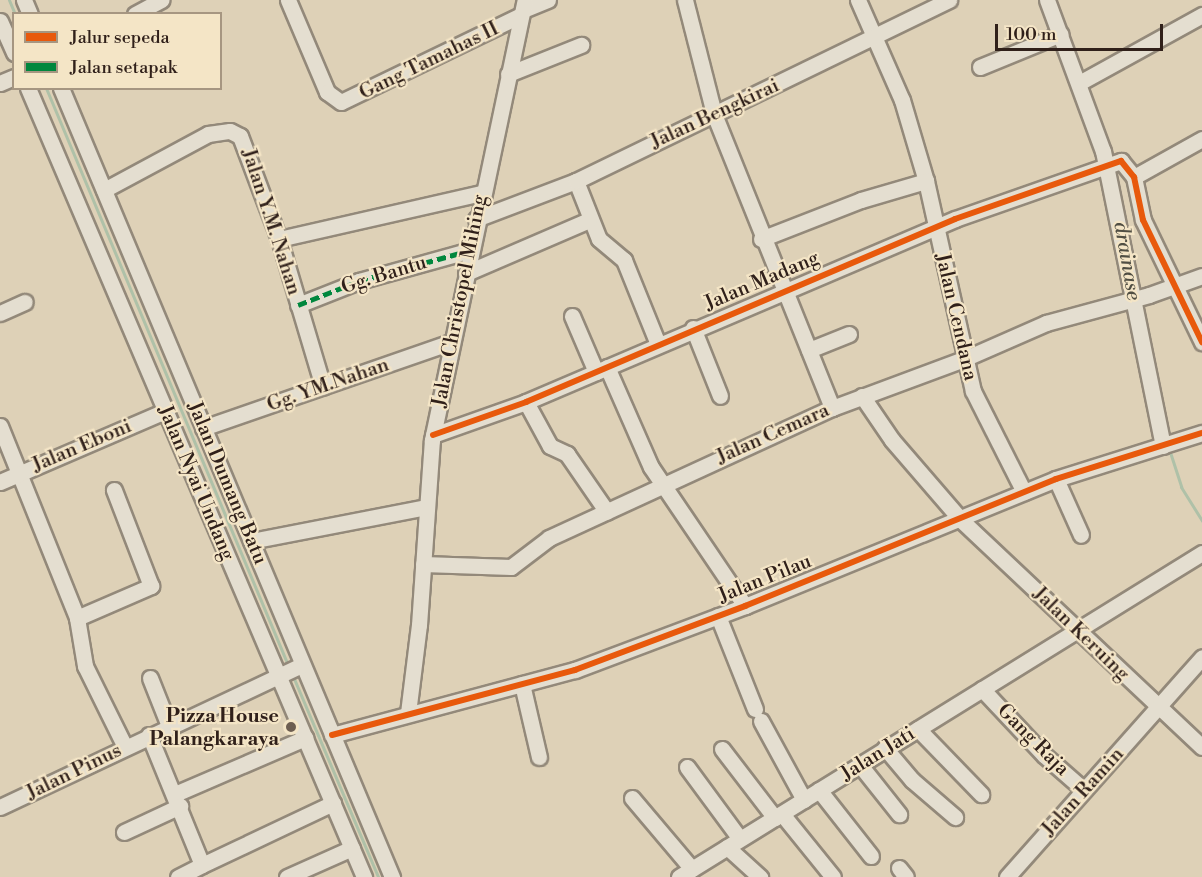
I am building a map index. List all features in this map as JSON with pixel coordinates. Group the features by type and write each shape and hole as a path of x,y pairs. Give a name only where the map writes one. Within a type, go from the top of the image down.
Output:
{"street":[{"path":"139,12 161,0"},
{"name":"Gang Tamahas II","path":"288,0 315,70 327,92 336,100 350,100 523,8 548,0"},
{"path":"685,0 714,114 761,240 832,408"},
{"name":"Jalan Cendana","path":"858,0 902,100 926,181 964,359 988,426 1024,492"},
{"name":"Jalan Bengkirai","path":"476,219 576,181 876,38 950,0"},
{"path":"1047,0 1061,34 1090,78 1112,163 1140,297 1164,446"},
{"name":"Jalan Christopel Mihing","path":"408,713 433,435 476,219 523,8"},
{"path":"1090,78 1202,15"},
{"path":"0,21 12,48"},
{"path":"980,67 1061,34"},
{"path":"508,74 581,45"},
{"name":"Jalan Nyai Undang","path":"29,90 165,411 291,670 305,738 364,877"},
{"name":"Jalan Dumang Batu","path":"62,90 251,541 291,670 332,735 392,877"},
{"name":"Jalan Y.M. Nahan","path":"104,190 154,167 194,140 230,131 243,140 279,239 323,387"},
{"path":"1134,177 1202,139"},
{"path":"1112,163 1134,177 1143,219 1178,286 1202,342"},
{"name":"Jalan Madang","path":"433,435 526,402 693,328 936,228 1112,163"},
{"path":"576,181 589,220 602,243 624,260 658,344"},
{"path":"761,240 861,200 926,181"},
{"path":"279,239 482,193"},
{"path":"466,273 589,220"},
{"name":"Gg. Bantu","path":"298,305 359,281 471,250"},
{"name":"Jalan Cemara","path":"423,564 511,567 549,538 663,487 752,442 832,408 964,359 1046,323 1178,286 1202,276"},
{"path":"0,313 26,303"},
{"path":"572,316 663,487 745,606"},
{"path":"693,328 720,396"},
{"path":"809,350 849,334"},
{"name":"Gg. YM.Nahan","path":"203,428 452,342"},
{"name":"Jalan Keruing","path":"862,396 892,440 961,520 1202,747"},
{"path":"526,402 550,446 567,454 607,512"},
{"name":"Jalan Eboni","path":"0,482 165,411"},
{"path":"0,426 21,473 77,618 85,666 125,747"},
{"name":"Jalan Pilau","path":"332,735 575,670 745,606 961,520 1024,492 1202,433"},
{"path":"1056,480 1082,535"},
{"path":"77,618 151,586 114,490"},
{"path":"251,541 426,507"},
{"name":"Jalan Jati","path":"685,873 1202,553"},
{"path":"718,616 758,715 804,800"},
{"name":"Jalan Ramin","path":"1007,877 1202,657"},
{"name":"Jalan Pinus","path":"0,807 291,670"},
{"path":"150,678 169,726"},
{"path":"522,684 539,757"},
{"name":"Gang Raja","path":"982,689 1084,790"},
{"path":"918,729 981,795"},
{"path":"149,735 202,865"},
{"path":"124,832 177,800 305,738"},
{"path":"885,748 912,780 955,817"},
{"path":"722,749 833,877"},
{"path":"860,765 899,814"},
{"path":"687,766 733,844 760,877"},
{"path":"819,790 871,856"},
{"path":"632,798 685,873"},
{"path":"178,877 333,803"},
{"path":"287,877 352,848"}],"waterway":[{"path":"9,0 14,12"},
{"path":"47,90 288,665"},
{"name":"drainase","path":"1169,449 1181,487 1202,521"},
{"path":"292,674 378,877"}],"marked path":[{"path":"298,305 359,281 471,250"}],"cycle path":[{"path":"433,435 526,402 955,219 1121,161 1134,177 1143,220 1202,342"},
{"path":"332,735 575,670 745,606 1056,479 1202,433"}],"place":[{"name":"Pizza House Palangkaraya","path":"291,727"}]}
